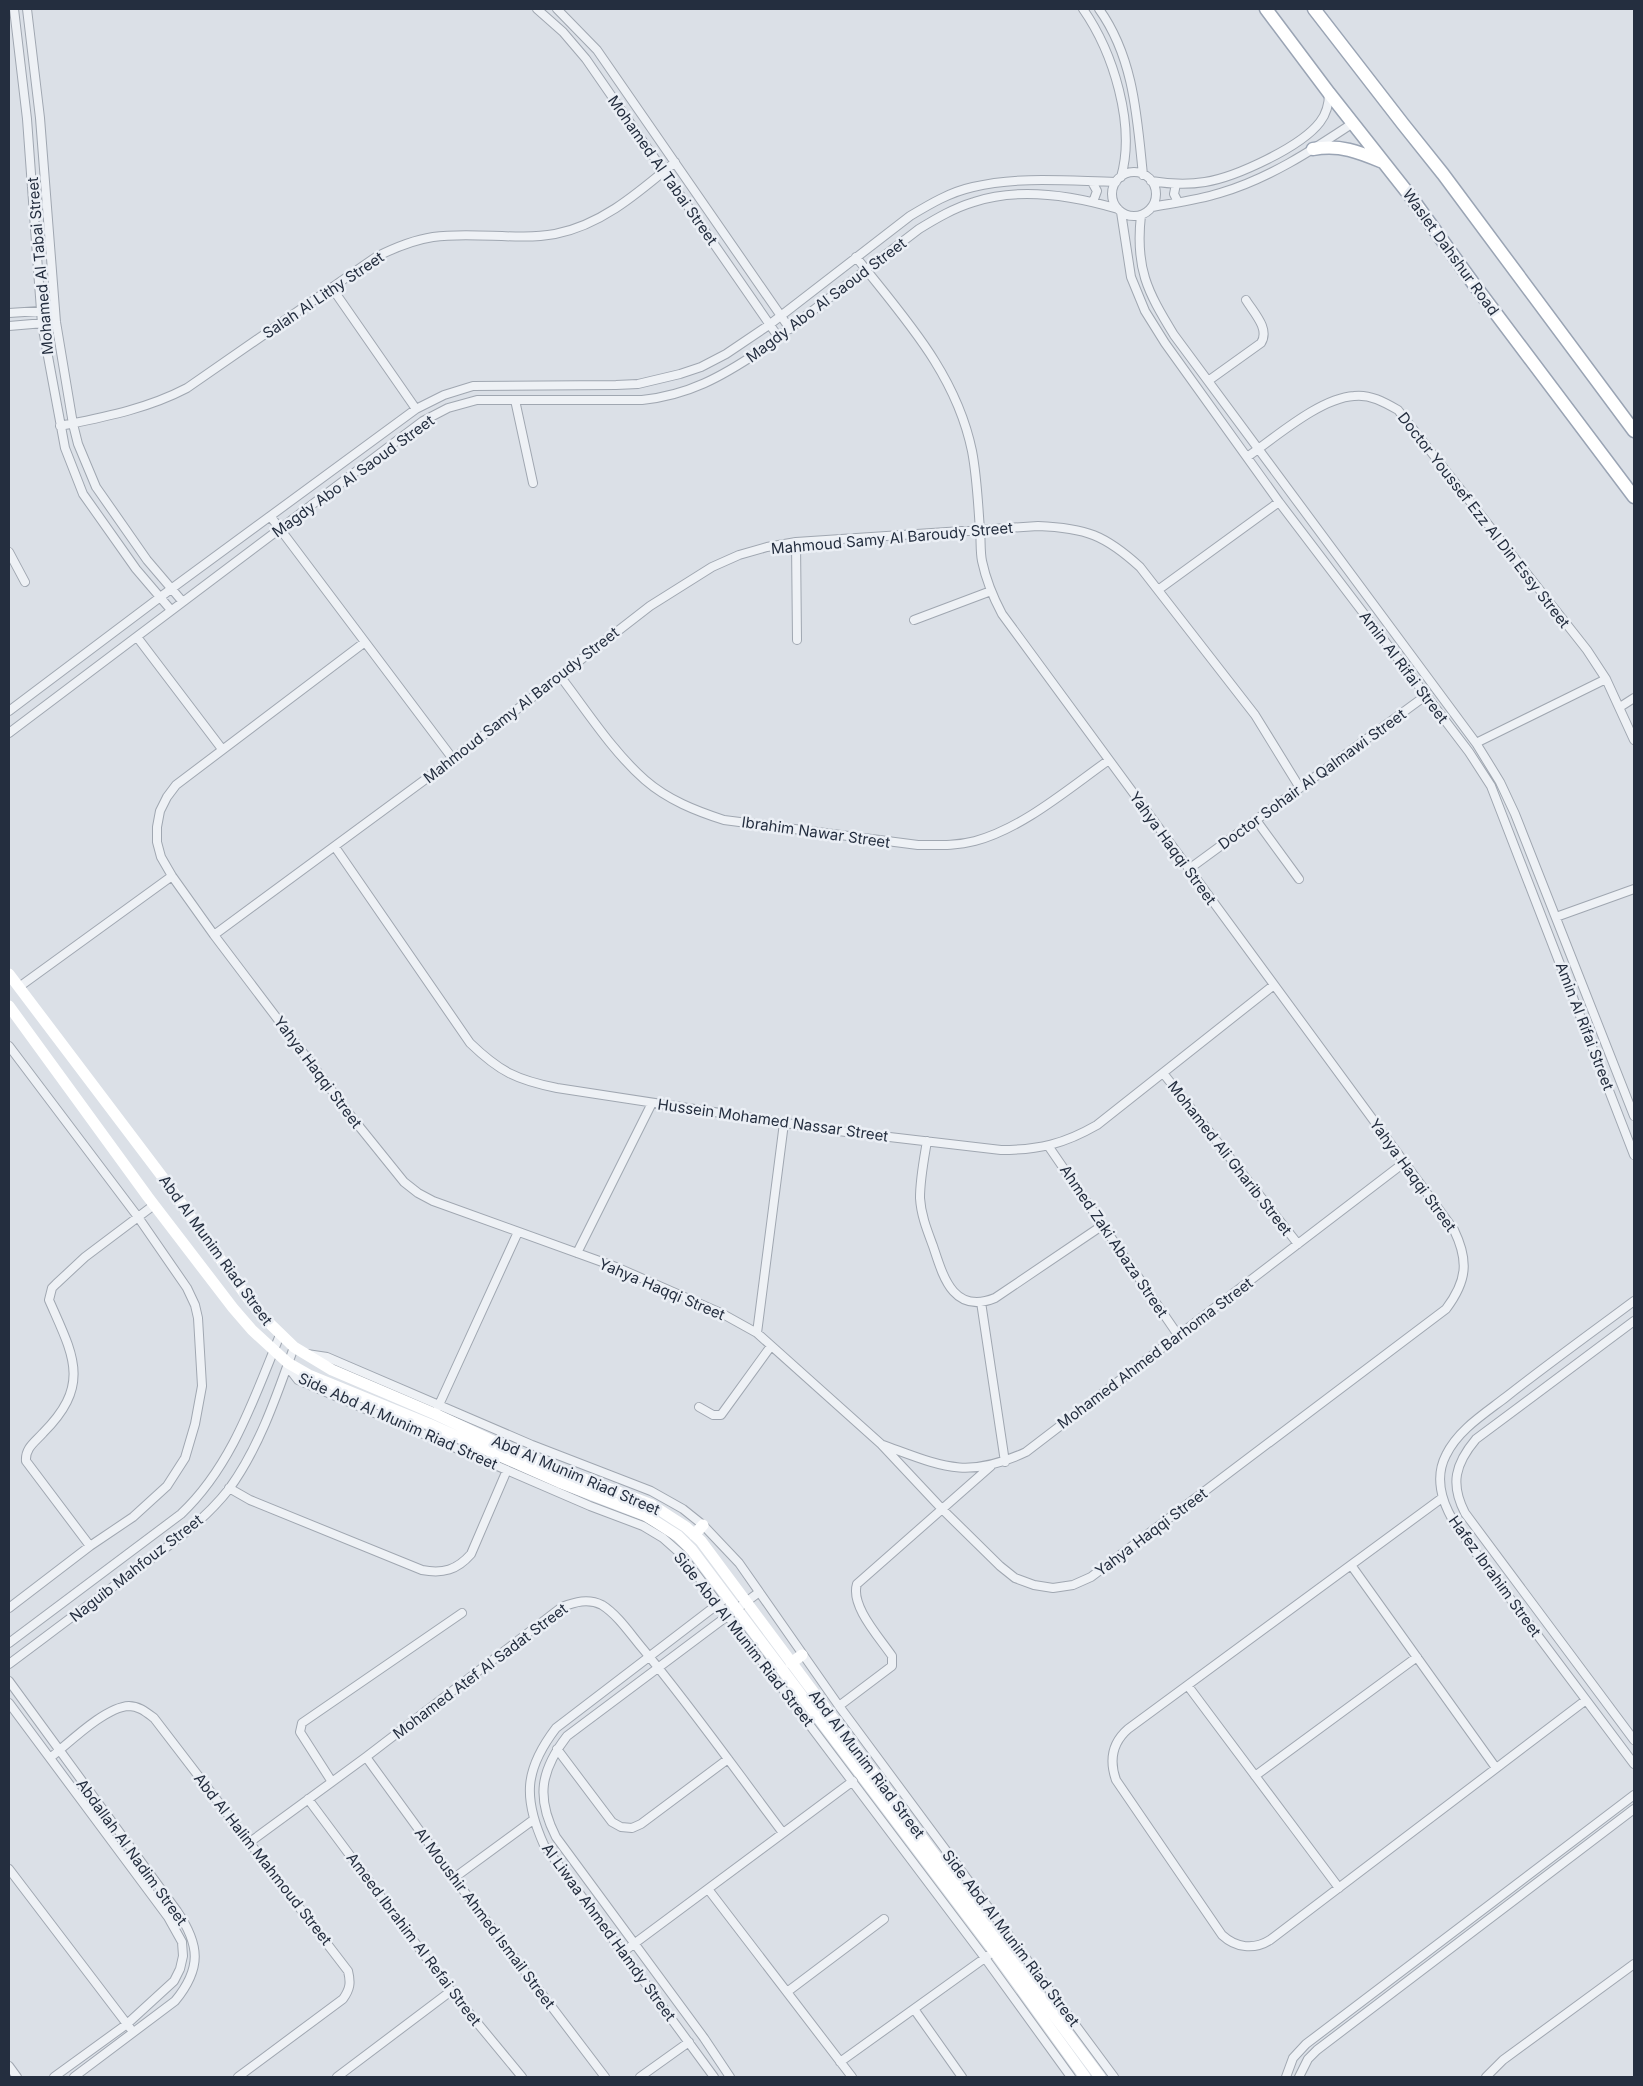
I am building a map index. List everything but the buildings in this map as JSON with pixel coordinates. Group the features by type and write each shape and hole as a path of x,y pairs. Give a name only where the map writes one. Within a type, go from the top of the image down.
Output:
{"main road":[{"name":"Waslet Dahshur Road","path":"1266,9 1329,93 1385,163 1634,497"},
{"path":"1314,9 1448,180 1634,431"},
{"path":"1313,149 1345,148 1385,163"}],"street":[{"name":"Mohamed Al Tabai Street","path":"27,9 35,64 56,322 78,444 96,487 147,560 182,601"},
{"name":"Mohamed Al Tabai Street","path":"537,9 563,32 586,59 779,338"},
{"name":"Mohamed Al Tabai Street","path":"557,9 597,50 790,329"},
{"path":"1083,9 1106,50 1120,95 1124,118 1125,154 1118,180 1112,193 1114,204 1120,211 1134,216 1141,215 1152,207 1218,194 1236,188 1295,160 1353,123"},
{"path":"1099,9 1121,49 1131,79 1137,111 1143,175"},
{"name":"Mohamed Al Tabai Street","path":"12,14 22,65 42,324 65,448 83,494 131,562 171,610"},
{"path":"22,65 35,64"},
{"path":"1118,180 1132,173 1143,175 1151,181 1176,184 1220,179 1287,148 1321,121 1327,108 1329,93"},
{"path":"1287,148 1295,160"},
{"name":"Salah Al Lithy Street","path":"60,426 135,410 162,401 188,388 376,257 413,241 453,235 534,236 556,234 578,228 617,208 675,162"},
{"name":"Magdy Abo Al Saoud Street","path":"9,711 160,597 416,409 444,395 474,386 616,385 659,380 701,367 726,354 769,325 910,216 938,199 972,187 1006,181 1042,179 1092,182 1118,180"},
{"path":"1151,181 1156,194 1152,207"},
{"path":"1092,182 1096,191 1093,202"},
{"path":"1176,184 1174,194 1178,202"},
{"name":"Magdy Abo Al Saoud Street","path":"9,733 423,421 448,408 477,400 642,400 664,398 686,392 734,368 779,338 919,229 946,213 975,201 1017,195 1093,202 1120,211"},
{"name":"Amin Al Rifai Street","path":"1120,211 1131,277 1145,311 1180,366 1279,502 1469,752 1491,786 1634,1155"},
{"name":"Amin Al Rifai Street","path":"1141,215 1138,239 1140,257 1148,290 1174,335 1436,688 1476,743 1500,782 1556,916 1634,1116"},
{"name":"Yahya Haqqi Street","path":"365,642 176,785 160,811 157,827 157,842 161,857 172,876 214,935 354,1120 404,1182 418,1193 433,1201 577,1253 686,1296 721,1312 757,1333 881,1444 942,1509 1000,1566 1015,1578 1034,1585 1053,1588 1073,1585 1091,1578 1446,1309 1457,1295 1463,1279 1465,1262 1461,1245 1454,1230 1002,614 990,591 982,559 972,452 965,424 955,397 943,372 927,348 856,257"},
{"path":"332,288 416,409"},
{"path":"1208,381 1262,344 1265,337 1264,328 1246,300"},
{"path":"9,313 55,310"},
{"path":"9,326 56,322"},
{"name":"Doctor Youssef Ezz Al Din Essy Street","path":"1246,457 1333,399 1356,395 1363,396 1378,399 1398,410 1586,650 1606,679 1634,740"},
{"path":"515,400 533,483"},
{"path":"1158,590 1279,502"},
{"path":"271,517 453,759"},
{"name":"Mahmoud Samy Al Baroudy Street","path":"214,935 453,759 650,606 712,567 739,555 767,547 796,542 1038,526 1066,527 1094,534 1119,548 1140,567 1255,715 1300,788"},
{"path":"796,542 798,640"},
{"path":"9,552 26,582"},
{"path":"914,620 990,591"},
{"path":"137,637 222,749"},
{"name":"Ibrahim Nawar Street","path":"560,676 611,743 646,781 670,798 724,820 918,845 946,846 975,841 1002,831 1027,817 1109,760"},
{"path":"1476,743 1606,679"},
{"name":"Doctor Sohair Al Qalmawi Street","path":"1188,869 1436,688"},
{"path":"1620,707 1634,698"},
{"path":"1491,786 1500,782"},
{"path":"1256,820 1299,879"},
{"name":"Hussein Mohamed Nassar Street","path":"335,847 470,1043 488,1060 508,1074 533,1083 784,1123 1001,1150 1049,1147 1074,1138 1097,1125 1274,985"},
{"path":"19,988 172,876"},
{"path":"1556,916 1634,889"},
{"name":"Abd Al Munim Riad Street","path":"9,974 164,1179 247,1298 280,1335 298,1351 332,1370 437,1409 529,1458 652,1505 669,1515 694,1535 715,1558 745,1602 999,1948 1085,2077"},
{"name":"Abd Al Munim Riad Street","path":"9,1006 58,1076 233,1308 273,1351 289,1364 318,1379 429,1424 559,1482 645,1515 670,1530 692,1550 732,1613 999,1948 1105,2075"},
{"path":"1578,1011 1590,1007"},
{"path":"35,1041 40,1042 48,1039 53,1031"},
{"path":"9,1046 138,1218 187,1288 195,1305 200,1334 202,1386 196,1424 185,1458 167,1486 133,1517 90,1546 9,1608"},
{"path":"58,1076 66,1064 78,1066"},
{"name":"Mohamed Ali Gharib Street","path":"1163,1073 1298,1244"},
{"path":"577,1253 652,1103"},
{"path":"757,1333 784,1123"},
{"path":"1626,1133 1634,1129"},
{"path":"927,1140 920,1189 921,1207 948,1286 963,1298 981,1302 1001,1294 1103,1225"},
{"name":"Ahmed Zaki Abaza Street","path":"1049,1147 1178,1335"},
{"name":"Mohamed Ahmed Barhoma Street","path":"881,1444 940,1465 965,1468 991,1466 1026,1452 1404,1162"},
{"path":"90,1546 26,1461 28,1449 58,1418 72,1391 72,1353 49,1300 52,1288 85,1257 154,1205"},
{"path":"437,1409 518,1232"},
{"name":"Hafez Ibrahim Street","path":"1634,1301 1528,1379 1465,1429 1445,1456 1441,1472 1440,1489 1451,1519 1634,1764"},
{"path":"981,1302 1005,1462"},
{"name":"Hafez Ibrahim Street","path":"1634,1321 1476,1439 1460,1460 1456,1473 1458,1500 1465,1513 1634,1740"},
{"name":"Naguib Mahfouz Street","path":"9,1643 181,1514 198,1498 224,1461 241,1428 280,1335"},
{"path":"699,1407 715,1416 723,1413 771,1346"},
{"name":"Naguib Mahfouz Street","path":"9,1664 198,1522 229,1488 258,1437 289,1364 298,1351"},
{"name":"Side Abd Al Munim Riad Street","path":"289,1364 291,1371 298,1380 590,1506 643,1526 663,1538 681,1554 723,1601"},
{"path":"1528,1379 1539,1392"},
{"name":"Side Abd Al Munim Riad Street","path":"437,1409 663,1496 703,1525 739,1563 758,1593 839,1706 999,1948 1071,2077"},
{"path":"839,1706 892,1666 894,1662 892,1656 856,1602 855,1591 857,1584 991,1466"},
{"path":"229,1488 250,1500 422,1570 444,1572 464,1562 471,1554 507,1470"},
{"path":"1442,1498 1123,1733 1115,1745 1112,1766 1116,1780 1222,1935 1233,1942 1245,1946 1265,1944 1586,1700"},
{"path":"694,1535 703,1525"},
{"path":"1352,1565 1496,1768"},
{"name":"Al Liwaa Ahmed Hamdy Street","path":"714,2077 544,1845 533,1820 530,1787 533,1767 542,1746 556,1728 750,1581"},
{"path":"1512,1601 1524,1592"},
{"name":"Al Liwaa Ahmed Hamdy Street","path":"730,2077 704,2038 574,1865 556,1837 548,1822 544,1804 544,1786 546,1769 567,1736 758,1593"},
{"name":"Mohamed Atef Al Sadat Street","path":"250,1842 366,1757 562,1607 574,1602 587,1601 600,1604 611,1612 649,1656 784,1833"},
{"path":"332,1782 300,1732 302,1723 462,1613"},
{"name":"Side Abd Al Munim Riad Street","path":"732,1613 853,1782 999,1948"},
{"path":"791,1663 802,1655"},
{"path":"1255,1776 1416,1657"},
{"name":"Abdallah Al Nadim Street","path":"9,1681 177,1911 193,1940 196,1957 193,1973 175,2001 74,2077"},
{"path":"1188,1686 1339,1888"},
{"name":"Abdallah Al Nadim Street","path":"9,1703 168,1917 182,1942 183,1956 180,1969 174,1981 127,2024 54,2077"},
{"name":"Abd Al Halim Mahmoud Street","path":"50,1758 113,1711 130,1706 141,1708 154,1718 345,1966 351,1980 350,1990 343,1999 238,2077"},
{"path":"557,1749 612,1822 621,1827 632,1828 649,1819 728,1759"},
{"name":"Al Moushir Ahmed Ismail Street","path":"366,1757 454,1878 605,2077"},
{"path":"623,1952 853,1782"},
{"path":"1286,2077 1289,2067 1299,2050 1317,2035 1634,1795"},
{"name":"Ameed Ibrahim Al Refai Street","path":"308,1799 451,1991 522,2077"},
{"path":"1300,2077 1308,2059 1324,2045 1634,1809"},
{"path":"454,1878 533,1820"},
{"path":"9,1869 134,2033"},
{"path":"708,1889 852,2077"},
{"path":"787,1992 884,1919"},
{"path":"840,2062 999,1948"},
{"path":"1486,2077 1503,2060 1634,1964"},
{"path":"337,2077 451,1991"},
{"path":"914,2009 962,2077"},
{"path":"1317,2035 1324,2045"},
{"path":"640,2077 689,2042"},
{"path":"9,2066 17,2077"}]}
